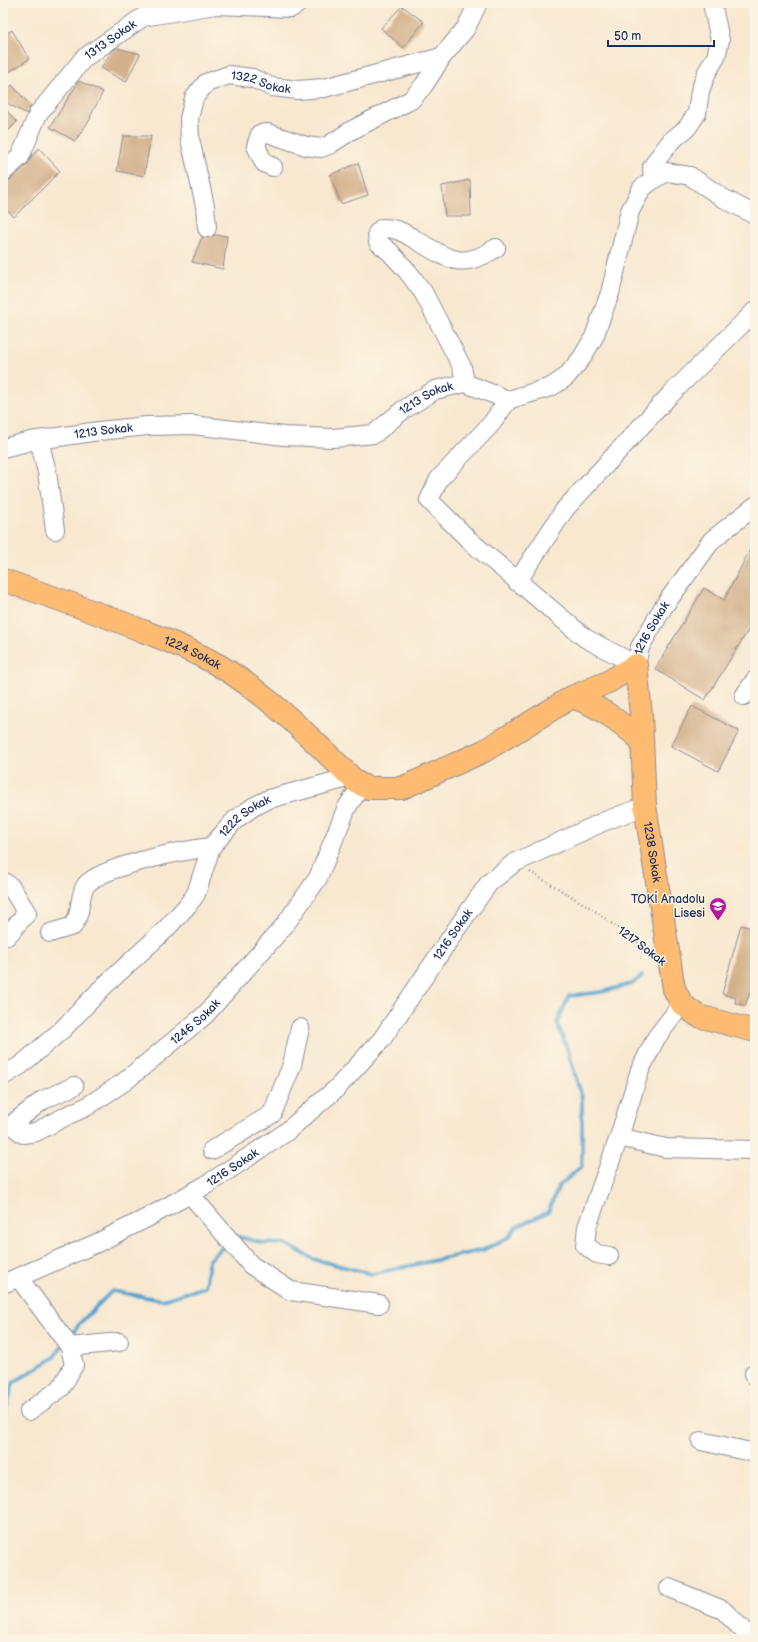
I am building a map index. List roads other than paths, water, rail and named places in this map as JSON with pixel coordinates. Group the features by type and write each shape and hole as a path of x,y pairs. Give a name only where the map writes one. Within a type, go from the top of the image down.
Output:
{"main road":[{"name":"1224 Sokak","path":"3,580 89,609 191,650 228,671 288,717 356,781"},
{"name":"1222 Sokak","path":"356,781 368,788 402,788 423,780 484,751 572,697 608,682 636,665"},
{"name":"1216 Sokak","path":"636,665 645,806"},
{"path":"572,697 589,702 616,719 642,741"},
{"name":"1238 Sokak","path":"645,806 671,968"},
{"name":"1217 Sokak","path":"671,968 674,989 682,1004 698,1016 755,1031"}],"street":[{"name":"1313 Sokak","path":"3,172 20,157 38,114 84,58 143,17 215,5 291,8 299,3"},
{"path":"273,167 264,163 256,146 260,134 268,133 306,146 321,148 329,145 352,130 411,100 424,85 442,57 466,28 478,3"},
{"path":"653,180 652,167 671,141 687,128 696,113 700,91 707,72 716,57 720,40 712,3"},
{"name":"1322 Sokak","path":"207,228 205,206 190,139 189,119 194,98 206,82 229,75 252,78 272,87 298,90 324,88 442,57"},
{"path":"636,665 585,638 470,541 429,500 439,479 492,423 508,400 551,387 566,377 581,359 594,337 610,293 630,211 642,188 667,172 690,176 723,198 755,215"},
{"path":"465,383 462,367 423,292 404,267 378,242 377,233 382,228 394,228 446,257 462,262 482,257 496,248"},
{"path":"517,582 565,509 669,396 755,310"},
{"name":"1213 Sokak","path":"3,448 39,440 147,426 193,424 284,436 333,438 374,434 403,410 435,390 465,383 508,400"},
{"path":"39,440 47,472 55,530"},
{"name":"1216 Sokak","path":"636,665 640,647 664,606 712,540 755,506"},
{"path":"744,696 755,680"},
{"name":"1222 Sokak","path":"3,1076 21,1065 63,1029 102,988 165,930 187,906 196,894 211,847 236,819 269,798 356,781"},
{"name":"1246 Sokak","path":"74,1086 44,1100 16,1122 17,1129 22,1134 36,1132 68,1115 86,1108 124,1082 205,1014 284,926 318,878 347,808 356,781"},
{"name":"1216 Sokak","path":"11,1280 97,1243 147,1218 190,1194 285,1133 337,1088 382,1039 489,883 514,863 605,821 645,806"},
{"path":"50,933 73,926 78,915 86,886 95,877 146,860 185,850 211,847"},
{"path":"3,881 10,887 27,913 7,936 3,936"},
{"path":"608,1256 597,1254 585,1245 587,1227 619,1137 640,1070 656,1038 682,1004"},
{"path":"212,1150 272,1114 292,1065 300,1028"},
{"path":"272,1114 285,1133"},
{"path":"619,1137 666,1148 755,1150"},
{"path":"190,1194 251,1265 291,1291 379,1304"},
{"path":"11,1280 70,1347 74,1365 61,1388 28,1411"},
{"path":"70,1347 119,1342"},
{"path":"701,1441 755,1453"},
{"path":"670,1588 723,1610 752,1639"}],"waterway":[{"path":"234,1237 263,1243 286,1244 313,1259 372,1274 483,1250 509,1237 516,1227 548,1212 559,1186 582,1166 582,1098 568,1051 557,1023 569,996 601,992 632,984 642,976"},
{"path":"68,1339 82,1321 112,1291 162,1300 205,1287 209,1260 227,1243"},
{"path":"3,1422 13,1383 53,1358 63,1345"}],"place":[{"name":"TOKİ Anadolu Lisesi","path":"718,921"}]}
